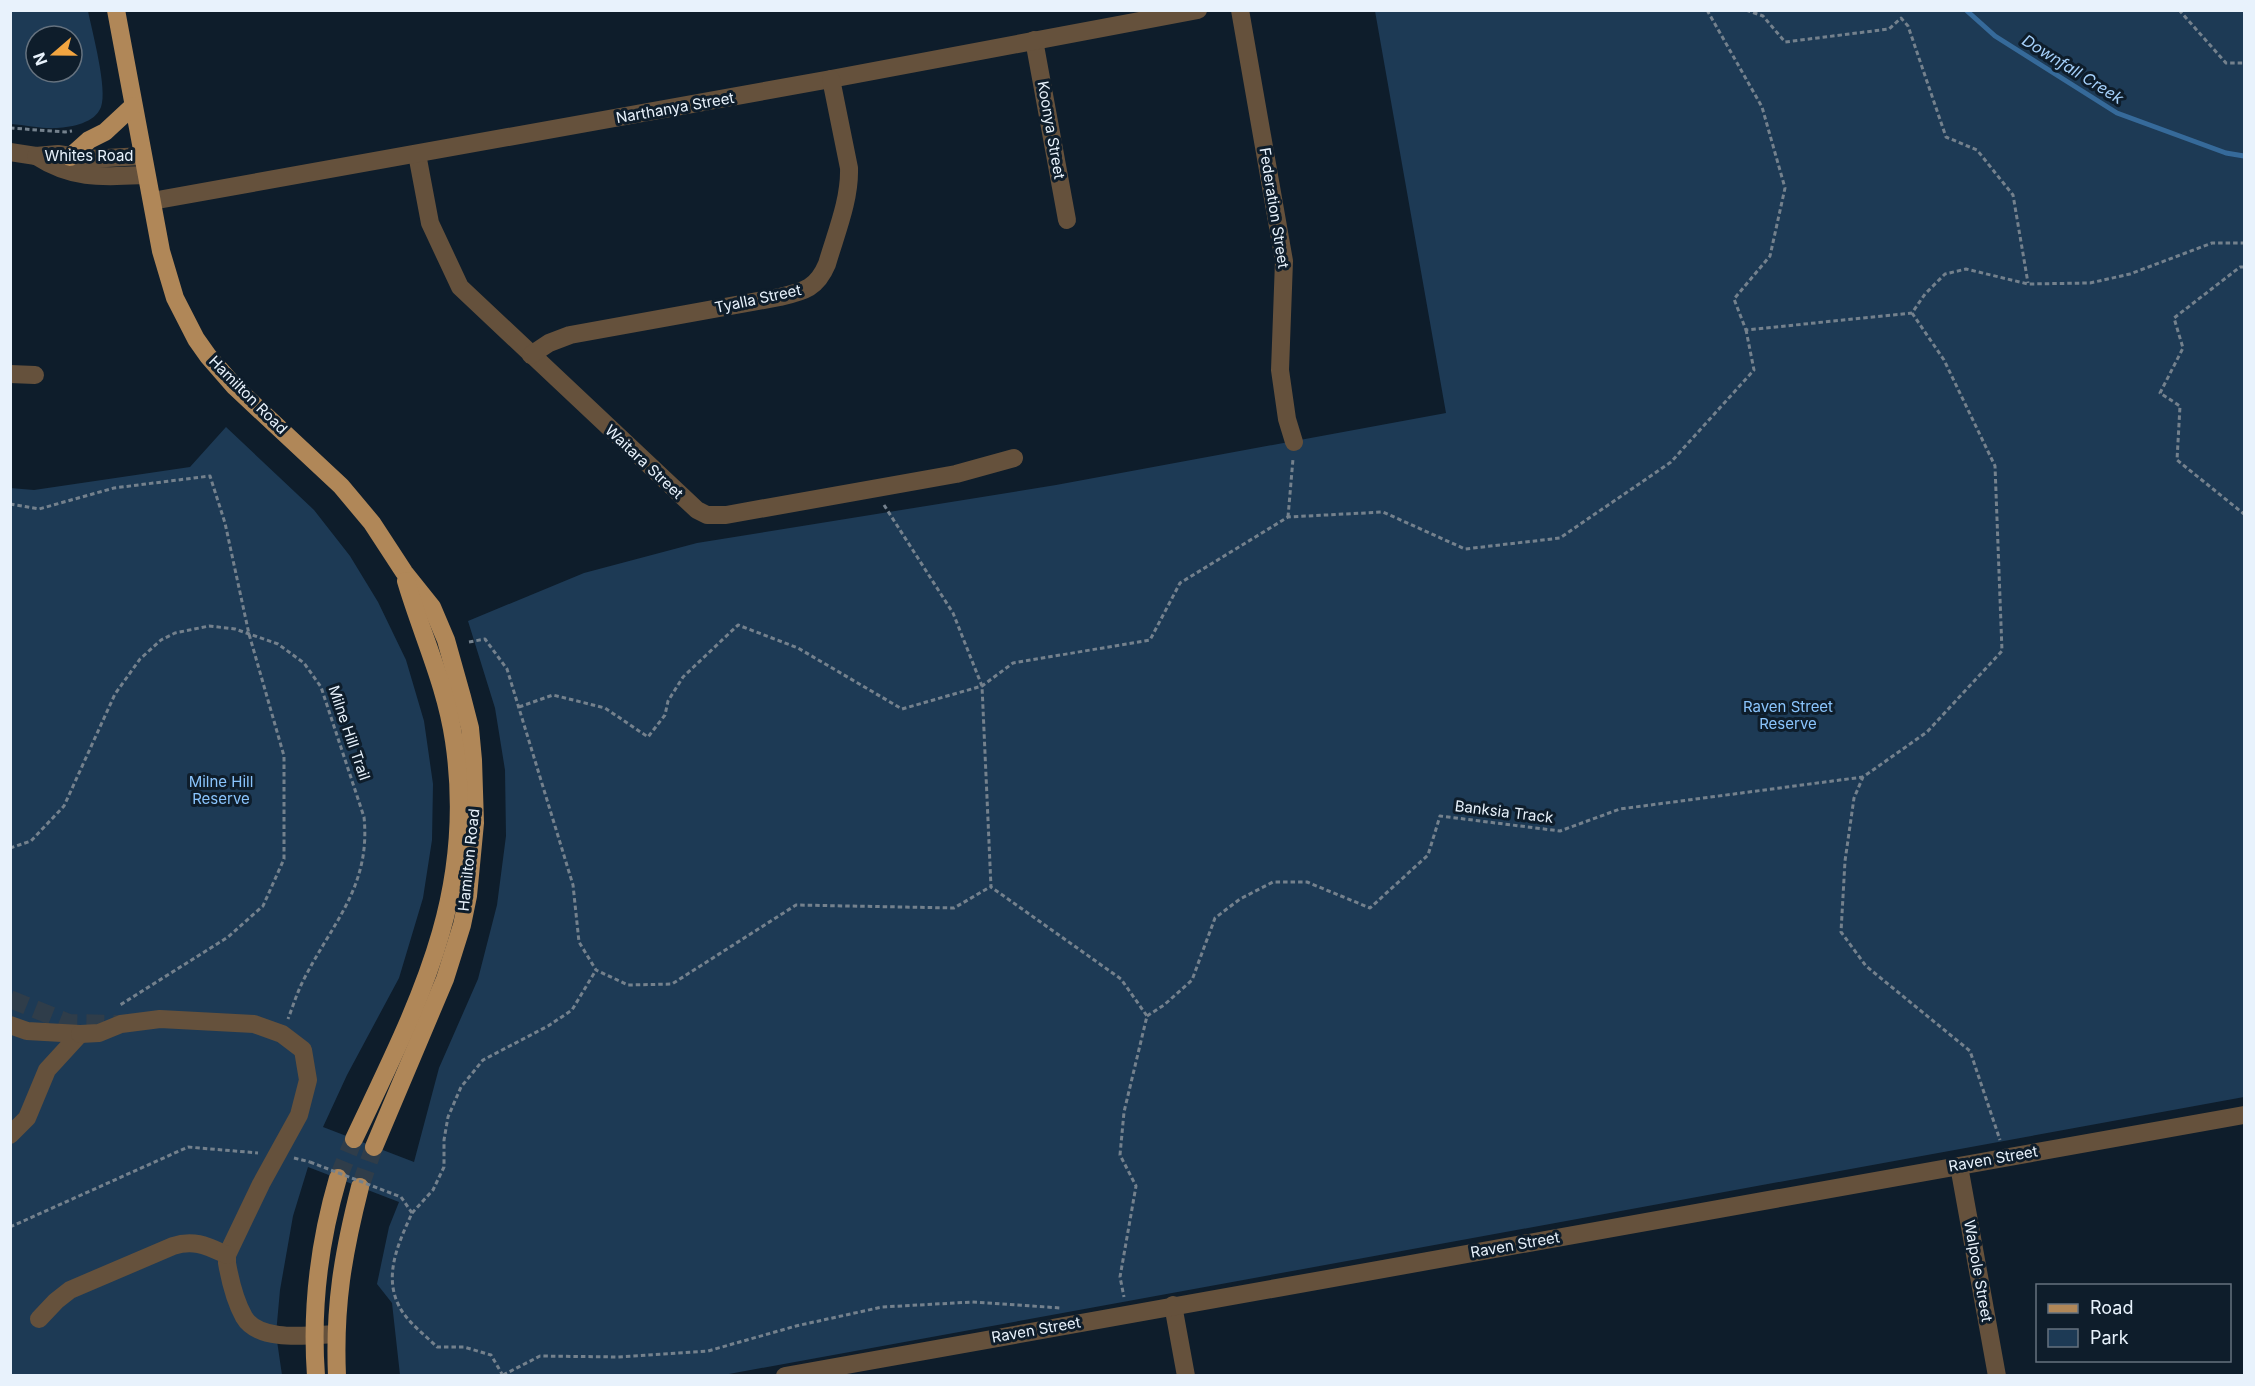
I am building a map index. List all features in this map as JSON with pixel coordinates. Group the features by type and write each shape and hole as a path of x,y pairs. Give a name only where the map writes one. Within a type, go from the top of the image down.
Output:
{"main road":[{"name":"Hamilton Road","path":"116,10 142,156 167,276 185,319 196,339 235,387 341,486 372,523 404,572 432,607 454,668 470,728 475,788 475,823 468,896 445,979 374,1147"},
{"path":"70,157 88,140 105,132 133,106"},
{"name":"Hamilton Road","path":"354,1139 408,1026 433,964 447,916 456,862 459,806 454,741 438,673 404,572"},
{"path":"316,1376 313,1335 318,1270 338,1178"},
{"path":"337,1376 337,1308 343,1255 360,1186"}],"street":[{"name":"Narthanya Street","path":"152,201 831,79 1198,10"},
{"name":"Federation Street","path":"1240,10 1284,261 1280,370 1287,418 1294,442"},
{"name":"Koonya Street","path":"1035,40 1067,220"},
{"name":"Tyalla Street","path":"531,355 549,342 570,335 780,297 813,286 823,274 827,264 848,193 849,168 831,79"},
{"name":"Whites Road","path":"10,152 36,156 58,154 99,159 142,156"},
{"name":"Waitara Street","path":"417,154 430,223 455,279 465,293 688,503 707,515 726,515 956,474 1014,458"},
{"name":"Whites Road","path":"36,156 54,168 84,175 107,177 146,175"},
{"path":"10,374 35,375"},
{"path":"10,1024 27,1031 80,1034 99,1033 121,1024 160,1019 254,1024 282,1034 303,1050 308,1080 299,1115 227,1255 229,1273 243,1316 249,1323 276,1335 336,1334"},
{"path":"10,1135 27,1118 47,1070 80,1034"},
{"name":"Raven Street","path":"785,1376 2244,1114"},
{"name":"Walpole Street","path":"1959,1166 1997,1376"},
{"path":"39,1319 70,1290 183,1242 201,1243 227,1255"},
{"path":"1173,1305 1186,1376"}],"path":[{"path":"519,707 553,695 605,708 648,737 665,715 668,701 682,677 738,625 798,648 902,708 982,686 1013,663 1150,640 1180,583 1288,517 1383,512 1465,549 1560,538 1671,462 1754,370 1746,330 1734,299 1770,256 1785,188 1762,107 1707,10"},
{"path":"1746,10 1763,16 1785,42 1889,29 1901,18 1908,26 1946,137 1977,150 2013,195 2028,284"},
{"path":"2179,10 2226,63 2244,63"},
{"path":"10,128 65,132 75,130"},
{"path":"1746,330 1912,313 1945,274 1966,269 2028,284 2090,284 2130,274 2212,243 2244,243"},
{"path":"2244,267 2174,318 2183,348 2160,393 2180,406 2178,460 2244,513"},
{"path":"1912,313 1944,360 1995,466 2002,651 1927,732 1863,777 1854,798 1845,861 1842,932 1866,966 1970,1050 2001,1142 2004,1158"},
{"path":"1288,517 1294,442"},
{"path":"10,504 39,509 114,488 210,476 225,523 249,634 284,756 284,859 263,906 228,937 111,1011"},
{"path":"873,488 952,613 982,686 990,887"},
{"name":"Milne Hill Trail","path":"10,848 31,841 64,806 115,694 140,659 161,640 175,633 209,626 235,629 278,644 304,663 321,687 364,817 366,838 362,870 344,912 303,981 282,1034"},
{"path":"469,642 485,639 507,669 573,885 579,942 596,970 628,985 672,984 795,904 954,908 990,887"},
{"name":"Banksia Track","path":"1147,1016 1164,1005 1192,980 1215,918 1240,899 1273,882 1307,882 1370,908 1428,855 1440,816 1560,831 1620,809 1863,777"},
{"path":"990,887 1121,979 1147,1016 1124,1112 1120,1155 1136,1186 1120,1277 1127,1314"},
{"path":"596,970 572,1010 548,1026 483,1060 461,1087 448,1117 444,1140 444,1167 434,1190 412,1213 397,1245 392,1269 394,1293 400,1308 437,1347 464,1347 491,1355 503,1375 540,1356 618,1357 708,1351 796,1326 882,1307 972,1302 1061,1308"},
{"path":"10,1227 188,1147 277,1154"},
{"path":"310,1162 401,1197 412,1213"}],"green space":[{"path":"11,10 88,11 99,60 103,99 101,107 94,117 82,123 46,128 11,124"},
{"name":"Raven Street Reserve","path":"1375,11 2244,11 2244,1097 718,1376 400,1375 392,1303 377,1284 389,1227 399,1202 308,1167 293,1216 280,1290 276,1334 282,1375 11,1375 10,488 34,490 190,467 226,427 314,510 350,556 378,602 406,660 424,721 433,784 432,840 423,898 399,978 347,1075 323,1127 414,1162 439,1068 478,979 497,905 506,836 505,770 495,708 468,621 584,573 697,543 1056,485 1446,413"}],"waterway":[{"name":"Downfall Creek","path":"1966,10 1995,36 2117,113 2226,153 2244,156"}],"tunnel":[{"path":"10,999 69,1023 121,1024"},
{"path":"338,1178 354,1139"},
{"path":"360,1187 374,1147"}],"park label":[{"name":"Milne Hill Reserve","path":"221,790"}]}
